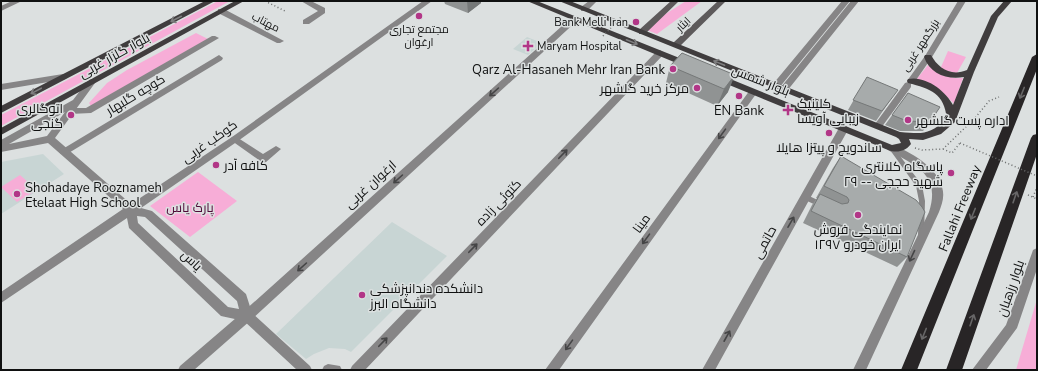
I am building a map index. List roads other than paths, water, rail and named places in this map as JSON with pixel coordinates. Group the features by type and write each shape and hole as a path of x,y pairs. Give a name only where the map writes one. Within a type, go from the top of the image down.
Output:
{"highway":[{"name":"Fallahi Freeway","path":"909,370 1037,57"},
{"path":"954,370 1037,138"}],"main road":[{"name":"بلوار گلزار غربی","path":"1,110 211,1"},
{"path":"532,1 699,70"},
{"name":"بلوار شمس","path":"563,1 899,134 923,137 938,132 952,120"},
{"name":"ایثار","path":"642,32 675,1"},
{"name":"ایثار","path":"676,46 722,1"},
{"path":"952,120 970,72 995,16 1008,1"},
{"name":"بلوار گلزار غربی","path":"1,132 238,2"},
{"path":"928,57 929,62 945,73 958,76 965,75 970,72"},
{"name":"بلوار شمس","path":"713,75 891,148"},
{"path":"909,83 927,86 939,92 950,103 952,109 952,120"},
{"path":"891,148 900,148 906,144 903,137 899,134"}],"street":[{"path":"1,9 18,1"},
{"path":"305,1 322,10 306,22"},
{"name":"کوکب غربی","path":"1,298 234,139 428,1"},
{"path":"584,9 593,1"},
{"path":"786,80 846,1"},
{"path":"780,87 855,1"},
{"name":"بزرگمهر غربی","path":"878,126 928,57 962,1"},
{"name":"مهتاب","path":"221,11 280,41"},
{"name":"ارغوان غربی","path":"184,370 247,316 575,19"},
{"path":"70,111 88,111 215,38"},
{"name":"کتوئی زاده","path":"356,370 660,54"},
{"name":"کوچه گلبهار","path":"64,152 219,58"},
{"path":"1,87 63,77"},
{"path":"1,149 50,139 92,81"},
{"name":"مینا","path":"551,370 753,92"},
{"path":"1,144 78,101"},
{"name":"حاتمی","path":"708,370 844,128"},
{"name":"یاس","path":"50,139 131,210 148,214 242,298 247,316 306,370"},
{"path":"234,139 263,158 276,149"},
{"path":"859,370 934,212 938,197 937,185 930,174 920,164 891,148"},
{"name":"یاس","path":"131,210 133,225 225,312 247,316"},
{"name":"بلوار رزهبان","path":"978,370 1011,328 1037,253"},
{"path":"328,370 336,370"}],"lane":[{"path":"891,148 919,185 922,201 921,237"},
{"path":"805,198 829,208"}],"place":[{"name":"مجتمع تجاری ارغوان","path":"419,16"},
{"name":"Bank Melli Iran","path":"636,22"},
{"name":"Maryam Hospital","path":"528,46"},
{"name":"Qarz Al-Hasaneh Mehr Iran Bank","path":"673,69"},
{"name":"مرکز خرید گلشهر","path":"697,88"},
{"name":"EN Bank","path":"739,96"},
{"name":"کلینیک زیبایی آویسا","path":"788,110"},
{"name":"اتوگالری گنجی","path":"71,115"},
{"name":"اداره پست گلشهر","path":"908,120"},
{"name":"ساندویچ و پیتزا هایلا","path":"829,133"},
{"name":"کافه آدر","path":"216,165"},
{"name":"پاسگاه کلانتری ۲۹ -- شهید حججی","path":"951,173"},
{"name":"Shohadaye Rooznameh Etelaat High School","path":"17,194"},
{"name":"نمایندگی فروش ایران خودرو ۱۲۹۷","path":"858,215"},
{"name":"دانشکده دندانپزشکی دانشگاه البرز","path":"362,295"}],"park label":[{"name":"پارک یاس","path":"190,207"}]}
